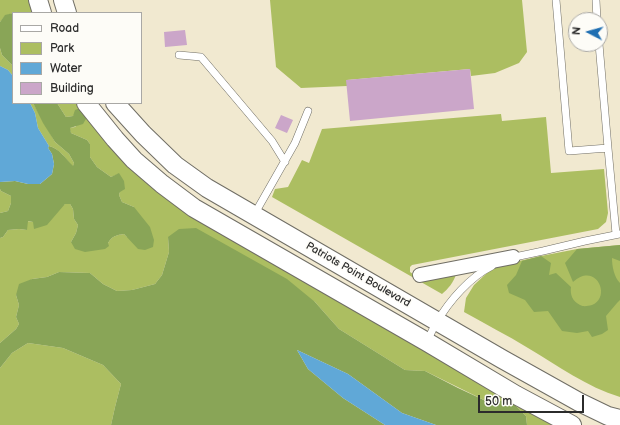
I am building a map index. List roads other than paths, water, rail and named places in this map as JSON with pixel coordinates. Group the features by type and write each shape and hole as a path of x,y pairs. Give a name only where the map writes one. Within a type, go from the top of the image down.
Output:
{"street":[{"path":"38,0 42,12"},
{"path":"63,0 67,12"},
{"path":"87,104 134,160 162,184 194,208 516,395 572,425"},
{"name":"Patriots Point Boulevard","path":"116,104 174,165 207,188 502,359 579,402 620,420"},
{"path":"420,275 513,257"}],"lane":[{"path":"556,0 569,151 608,148"},
{"path":"596,0 597,12"},
{"path":"427,342 437,321 461,290 485,269 513,257 618,234 608,148 601,52"},
{"path":"180,55 201,57 272,141 285,162"},
{"path":"254,215 296,143 308,111"}],"water":[{"path":"0,66 8,70 12,75 12,104 30,104 35,113 38,128 49,146 48,148 52,154 54,164 52,174 40,184 28,184 15,181 0,182"},
{"path":"297,350 348,374 402,413 436,425 385,425 343,398 308,369"}]}
